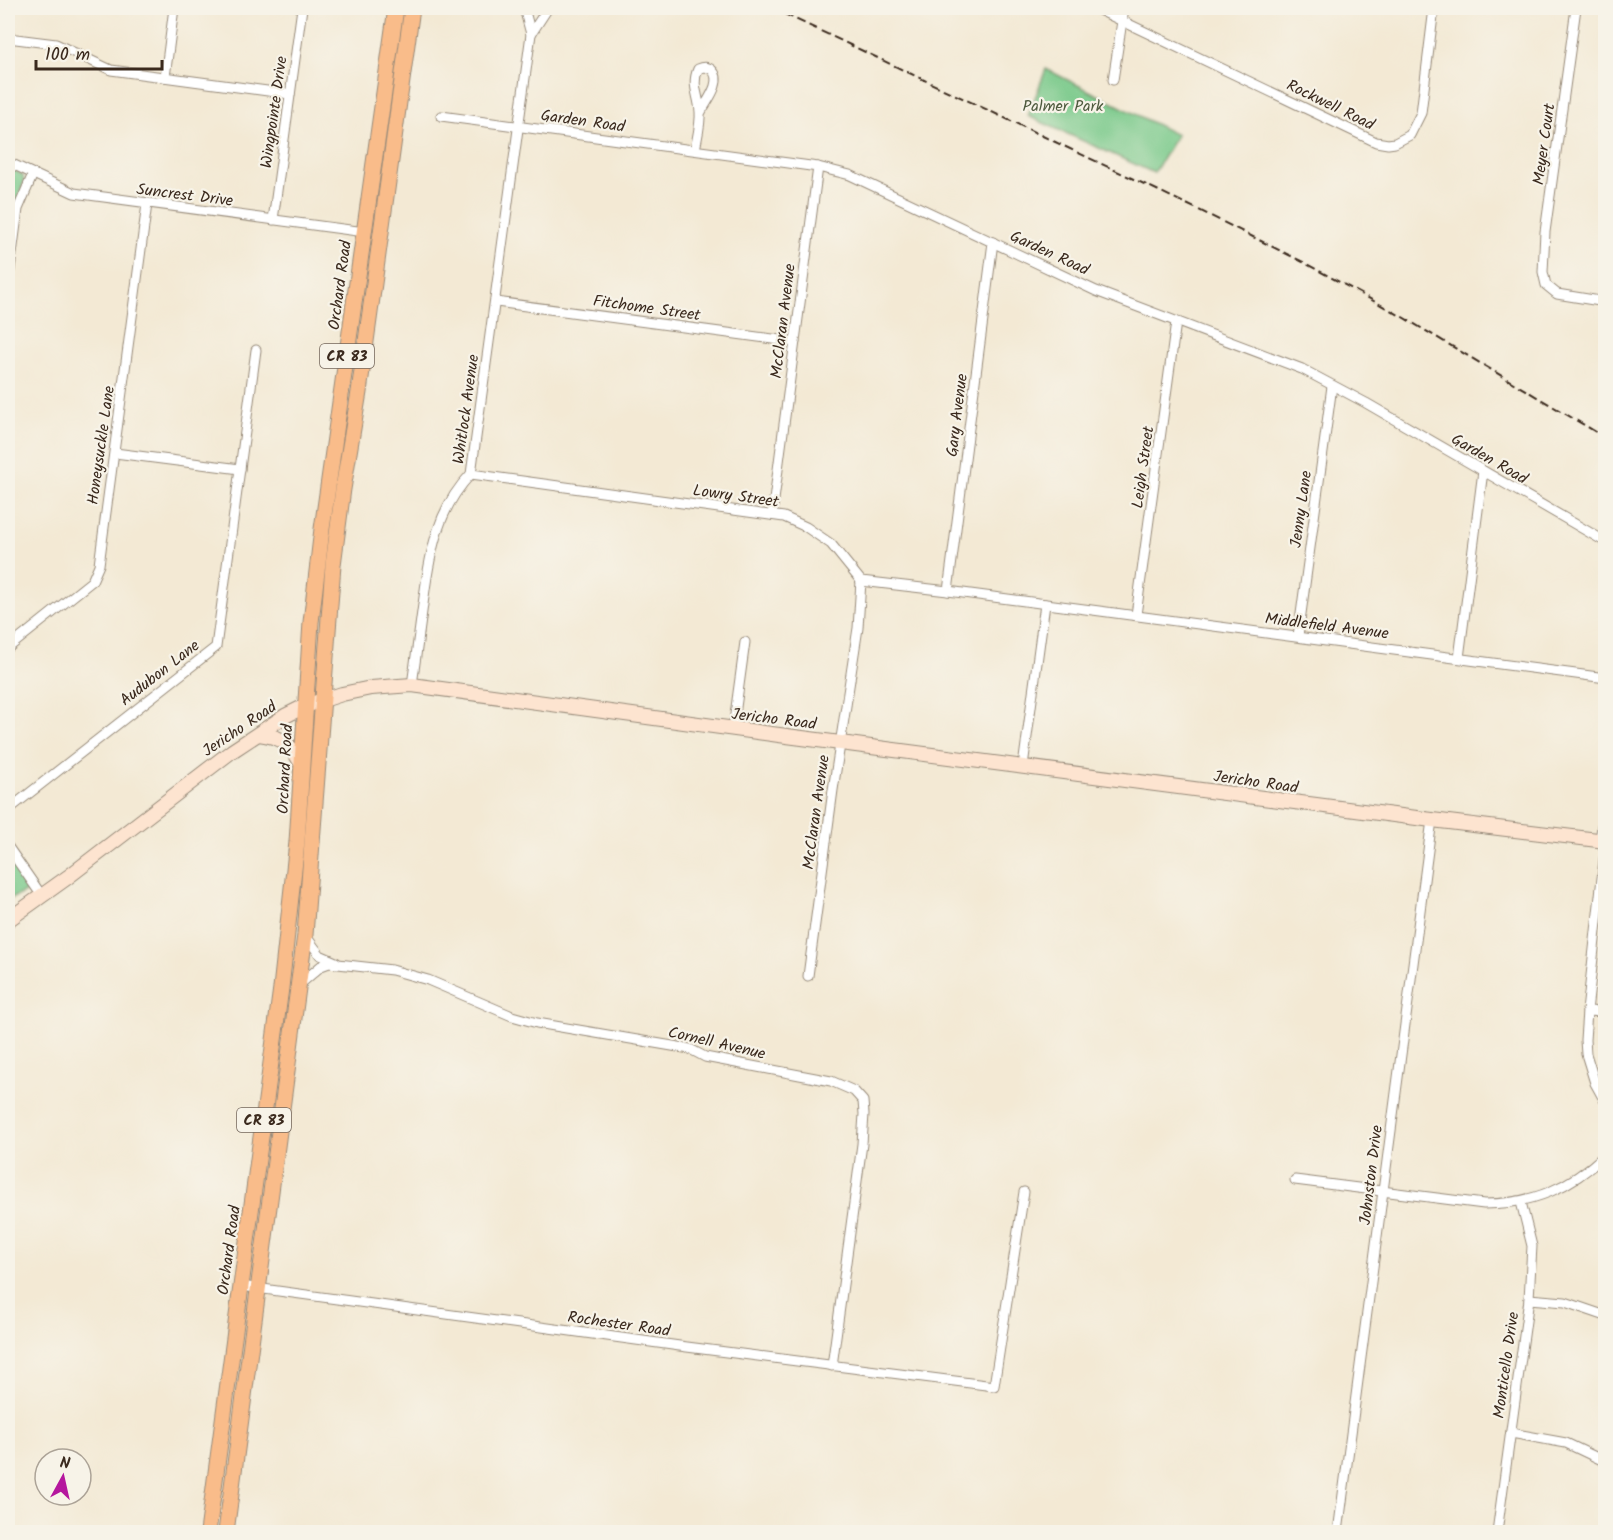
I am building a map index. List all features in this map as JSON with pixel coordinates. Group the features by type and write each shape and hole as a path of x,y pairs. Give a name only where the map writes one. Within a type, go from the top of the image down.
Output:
{"main road":[{"name":"Orchard Road","path":"208,1533 282,988 297,842 311,622 322,529 396,8"},
{"name":"Orchard Road","path":"226,1533 305,935 334,554 359,392 412,8"},
{"name":"Jericho Road","path":"8,920 42,897 206,770 285,716 305,705 323,700 371,688 412,684 733,729 1432,820 1603,840"},
{"path":"259,734 283,740 294,750 302,763"}],"street":[{"path":"165,77 174,8"},
{"name":"Wingpointe Drive","path":"273,220 302,8"},
{"path":"524,8 531,34"},
{"path":"531,34 548,8"},
{"name":"Rockwell Road","path":"1095,8 1376,142 1388,144 1410,135 1421,113 1434,8"},
{"path":"1113,80 1124,8"},
{"name":"Meyer Court","path":"1576,8 1545,232 1543,262 1546,285 1557,294 1605,302"},
{"name":"Whitlock Avenue","path":"412,684 434,538 446,506 471,474 531,34"},
{"path":"8,38 56,44 111,70 290,94"},
{"path":"695,150 701,112"},
{"name":"Garden Road","path":"441,116 818,167 850,175 1096,291 1302,369 1366,403 1605,542"},
{"name":"Suncrest Drive","path":"8,162 74,193 365,232"},
{"name":"McClaran Avenue","path":"772,515 818,167"},
{"path":"8,284 18,209 33,174"},
{"name":"Honeysuckle Lane","path":"8,648 92,580 99,565 147,204"},
{"name":"Gary Avenue","path":"948,591 993,242"},
{"name":"Fitchome Street","path":"496,302 795,342"},
{"name":"Leigh Street","path":"1136,615 1176,322"},
{"name":"Audubon Lane","path":"8,810 216,647 256,350"},
{"name":"Jenny Lane","path":"1298,636 1332,386"},
{"path":"115,453 240,469"},
{"path":"1459,658 1483,471"},
{"name":"Lowry Street","path":"471,474 784,517 806,527 831,544 861,581"},
{"path":"861,581 1045,604 1023,766"},
{"name":"McClaran Avenue","path":"808,976 839,742 858,628 861,581"},
{"name":"Middlefield Avenue","path":"1045,604 1605,678"},
{"path":"733,729 745,642"},
{"path":"1605,800 1603,840 1605,850 1587,1011 1586,1054 1595,1083 1605,1103"},
{"name":"Johnston Drive","path":"1338,1533 1432,820"},
{"path":"8,847 42,897"},
{"name":"Cornell Avenue","path":"305,935 320,955 338,963 392,970 428,980 512,1016 537,1023 690,1048 705,1057 831,1081 854,1091 863,1101 862,1144 832,1366"},
{"path":"299,985 321,966 338,963"},
{"path":"1587,1011 1605,1012"},
{"path":"1295,1180 1484,1204 1521,1202 1539,1197 1577,1178 1605,1154"},
{"name":"Rochester Road","path":"241,1286 994,1386 1024,1192"},
{"name":"Monticello Drive","path":"1497,1533 1529,1299 1532,1246 1521,1202"},
{"path":"1529,1299 1565,1302 1605,1316"},
{"path":"1510,1433 1566,1443 1605,1462"}],"green space":[{"name":"Palmer Park","path":"1046,69 1177,135 1154,173 1028,116"},
{"path":"8,166 23,175 24,182 14,210 8,260"},
{"path":"8,855 24,878 27,891 8,900"}],"railway":[{"path":"772,8 1197,209 1303,262 1401,316 1606,438"}]}
